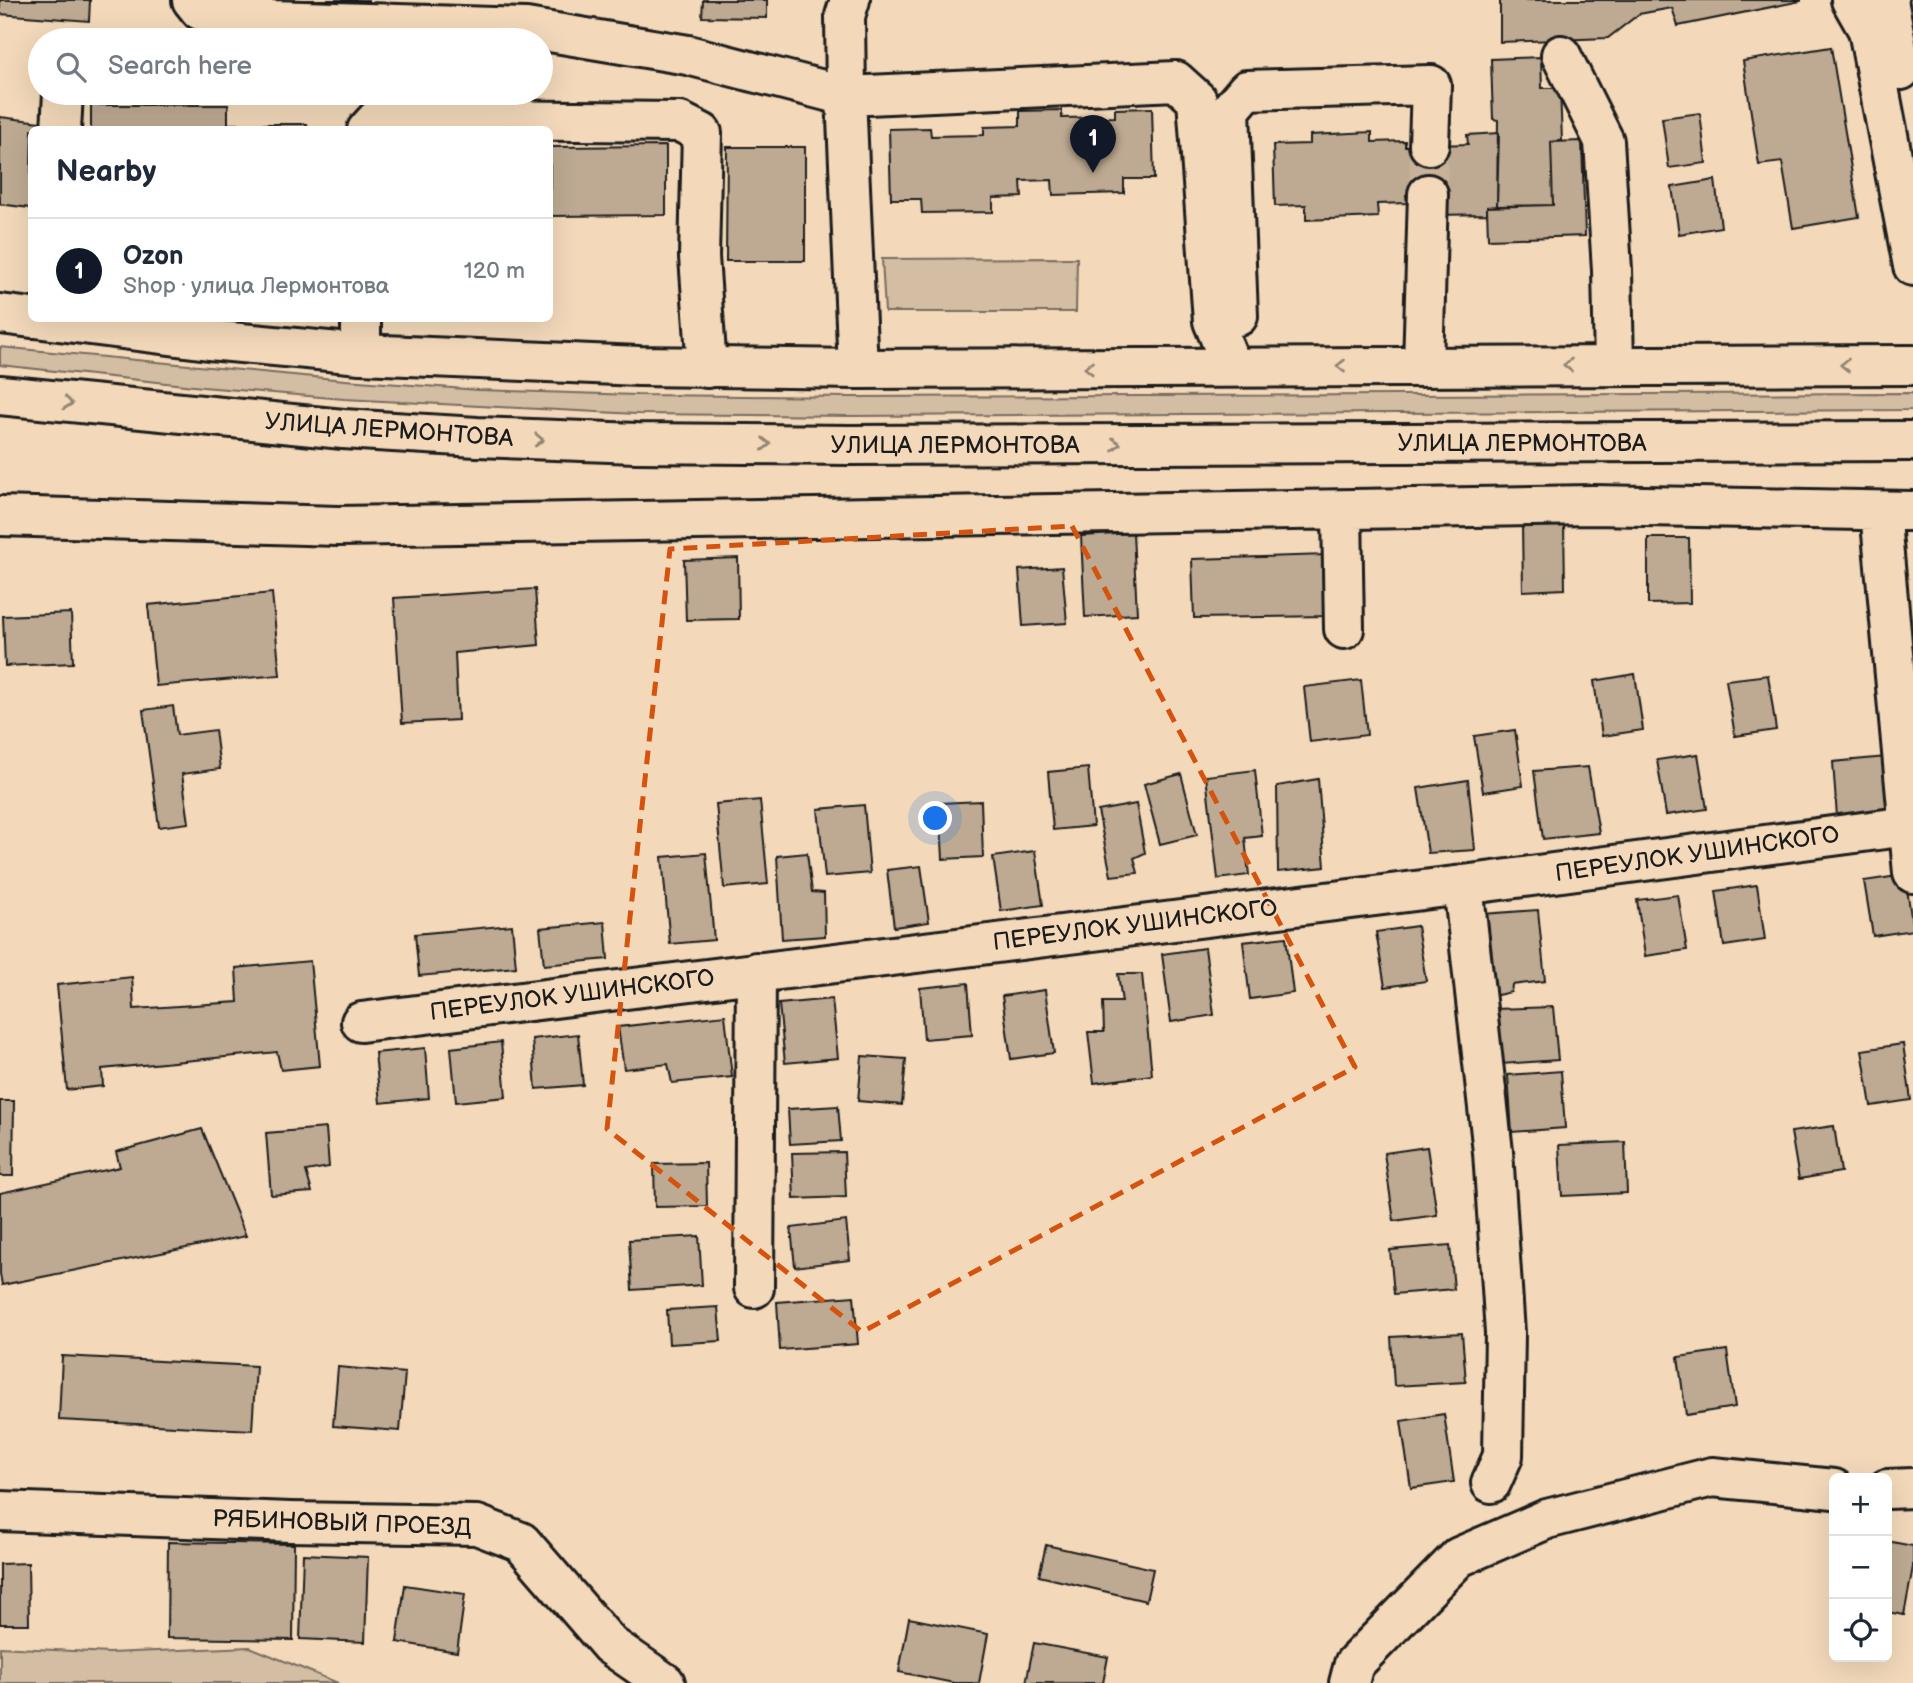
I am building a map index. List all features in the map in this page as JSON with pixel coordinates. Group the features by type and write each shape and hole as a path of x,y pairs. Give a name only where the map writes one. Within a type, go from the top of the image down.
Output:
{"street":[{"path":"192,0 200,10 527,14 846,96 1177,81 1198,100 1213,321 1232,367"},
{"path":"850,0 845,16 846,96 858,369"},
{"path":"1852,0 1868,30 1913,266"},
{"path":"1888,0 1913,134"},
{"path":"1562,55 1604,141 1612,270 1614,365"},
{"path":"1232,367 1238,321 1230,110 1247,90 1431,85 1429,145"},
{"path":"61,126 62,105"},
{"path":"370,126 377,118 680,122 702,132 699,257 707,368"},
{"path":"1423,366 1428,194"},
{"path":"0,314 28,317"},
{"path":"65,322 209,340 361,336 481,360 707,368 1913,365"},
{"name":"УЛИЦА ЛЕРМОНТОВА","path":"0,395 343,429 477,438 637,443 877,445 1913,441"},
{"path":"0,516 338,526 1593,505 1897,511 1908,826 1913,873"},
{"path":"1342,511 1344,629"},
{"name":"ПЕРЕУЛОК УШИНСКОГО","path":"361,1021 1463,885 1908,826"},
{"path":"1463,885 1493,1152 1505,1333 1503,1455 1491,1483"},
{"path":"754,1288 756,972"},
{"path":"1349,1683 1354,1664 1459,1557 1547,1519 1712,1477 1829,1489"},
{"path":"1892,1489 1913,1488"},
{"name":"РЯБИНОВЫЙ ПРОЕЗД","path":"0,1511 290,1522 477,1525 521,1542 610,1645 665,1683"}],"highlighted area":[{"path":"1072,526 1355,1067 862,1332 607,1129 670,549"}],"shaded area":[{"path":"1077,258 1076,312 885,312 882,259"},
{"path":"0,347 479,390 849,397 1913,393 1913,410 849,416 637,414 344,399 203,387 0,365"},
{"path":"0,1647 109,1653 250,1647 338,1683 0,1683"}],"building":[{"path":"0,0 90,0 89,21 0,14"},
{"path":"304,0 368,0 368,4"},
{"path":"703,0 767,0 767,18 702,17"},
{"path":"1500,0 1801,1 1678,26 1672,8 1639,14 1608,38 1500,42"},
{"path":"1831,47 1859,217 1793,228 1782,162 1759,165 1743,61"},
{"path":"1541,57 1542,88 1560,88 1562,141 1551,142 1553,205 1497,206 1498,120 1493,119 1491,59"},
{"path":"91,105 228,105 228,124 307,124 307,126 91,126"},
{"path":"1152,108 1154,179 1124,179 1124,193 1053,195 1052,180 1021,181 1022,197 993,198 993,212 922,213 921,199 891,199 889,129 930,128 931,136 984,135 984,127 1020,126 1020,111 1062,110 1062,118 1115,117 1115,109"},
{"path":"1700,113 1706,163 1669,168 1662,118"},
{"path":"0,117 41,122 40,126 28,126 28,208 0,204"},
{"path":"1372,132 1372,142 1405,141 1405,146 1468,144 1467,135 1499,133 1497,206 1487,207 1487,214 1438,215 1437,194 1406,195 1407,203 1377,204 1378,217 1306,220 1306,205 1275,206 1273,145 1310,144 1310,135"},
{"path":"1582,141 1585,236 1488,239 1487,207 1553,205 1551,142"},
{"path":"666,146 666,215 553,216 553,147"},
{"path":"727,147 805,147 805,261 726,261"},
{"path":"1715,180 1721,227 1679,234 1672,187"},
{"path":"1564,522 1565,589 1523,591 1522,523"},
{"path":"1133,533 1137,614 1085,617 1081,536"},
{"path":"1648,538 1689,538 1690,603 1648,604"},
{"path":"1327,555 1329,616 1194,618 1192,559"},
{"path":"738,558 739,619 686,620 684,560"},
{"path":"1062,567 1067,623 1023,626 1019,570"},
{"path":"535,589 539,645 455,653 458,720 402,723 394,598"},
{"path":"272,593 280,675 156,686 148,605"},
{"path":"71,613 73,663 5,666 3,616"},
{"path":"1635,674 1643,730 1602,736 1594,681"},
{"path":"1768,675 1776,730 1735,736 1726,680"},
{"path":"1361,680 1367,735 1310,742 1304,687"},
{"path":"173,706 177,735 215,730 220,769 182,774 189,823 159,827 143,710"},
{"path":"1515,730 1523,786 1483,792 1474,736"},
{"path":"1698,754 1707,809 1666,815 1657,760"},
{"path":"1897,756 1901,811 1837,817 1833,762"},
{"path":"1588,767 1599,833 1543,839 1534,771"},
{"path":"1088,768 1093,826 1053,830 1048,772"},
{"path":"1255,770 1262,836 1245,838 1249,875 1218,879 1206,776"},
{"path":"1181,774 1197,835 1160,844 1144,784"},
{"path":"1318,779 1325,867 1278,872 1277,786"},
{"path":"1468,780 1475,850 1428,853 1418,788"},
{"path":"760,800 768,884 724,888 716,804"},
{"path":"981,801 983,857 943,859 940,803"},
{"path":"1136,804 1145,853 1134,858 1138,873 1111,876 1098,811"},
{"path":"864,805 870,873 825,877 818,809"},
{"path":"1035,851 1043,905 1001,911 993,857"},
{"path":"706,853 714,940 670,944 662,857"},
{"path":"807,853 812,892 824,893 825,936 782,939 777,856"},
{"path":"921,866 929,922 894,927 887,870"},
{"path":"1905,875 1913,930 1873,936 1864,881"},
{"path":"1757,885 1765,940 1724,946 1716,891"},
{"path":"1678,895 1687,950 1645,956 1637,900"},
{"path":"1538,910 1545,981 1512,985 1511,992 1493,996 1483,914"},
{"path":"605,922 608,959 544,965 540,928"},
{"path":"512,925 516,967 419,976 415,934"},
{"path":"1417,926 1426,981 1385,987 1376,932"},
{"path":"1286,937 1293,993 1250,999 1243,942"},
{"path":"1205,948 1214,1015 1171,1022 1162,954"},
{"path":"310,961 320,1066 281,1070 277,1052 102,1069 103,1086 67,1090 57,985 132,977 134,1009 238,1002 236,968"},
{"path":"1118,974 1142,974 1152,1075 1094,1083 1088,1032 1104,1032 1103,1002 1122,1002"},
{"path":"968,983 972,1035 924,1039 920,988"},
{"path":"1045,990 1054,1053 1011,1059 1002,996"},
{"path":"832,999 838,1058 785,1063 779,1004"},
{"path":"1553,1007 1558,1060 1501,1064 1494,1009"},
{"path":"725,1015 732,1077 672,1083 668,1064 624,1069 618,1027"},
{"path":"578,1034 583,1085 536,1089 532,1039"},
{"path":"501,1042 506,1097 456,1102 451,1048"},
{"path":"1903,1044 1911,1100 1871,1106 1862,1050"},
{"path":"425,1048 429,1098 380,1103 375,1053"},
{"path":"862,1056 906,1059 902,1105 858,1101"},
{"path":"1561,1071 1565,1128 1512,1132 1508,1075"},
{"path":"0,1101 14,1101 13,1176 0,1176"},
{"path":"838,1106 841,1141 790,1144 788,1109"},
{"path":"1834,1126 1841,1172 1799,1179 1791,1132"},
{"path":"326,1128 329,1167 306,1171 312,1192 271,1195 266,1133"},
{"path":"202,1129 246,1236 2,1285 0,1193 120,1167 116,1152"},
{"path":"1625,1142 1627,1193 1562,1196 1559,1145"},
{"path":"1427,1147 1437,1215 1394,1221 1384,1153"},
{"path":"844,1152 846,1197 794,1199 792,1153"},
{"path":"706,1163 707,1206 655,1207 654,1164"},
{"path":"846,1221 850,1260 795,1267 791,1228"},
{"path":"699,1236 702,1285 632,1290 629,1240"},
{"path":"1450,1245 1454,1289 1394,1294 1390,1250"},
{"path":"854,1296 858,1344 780,1350 777,1302"},
{"path":"718,1307 721,1341 669,1344 667,1310"},
{"path":"1462,1333 1466,1382 1394,1386 1391,1337"},
{"path":"1727,1350 1735,1407 1686,1415 1678,1357"},
{"path":"62,1356 256,1366 252,1430 59,1420"},
{"path":"338,1367 405,1373 400,1431 333,1426"},
{"path":"1444,1414 1454,1482 1411,1488 1401,1421"},
{"path":"168,1542 294,1544 293,1640 167,1638"},
{"path":"1892,1542 1913,1546 1913,1567 1904,1615 1892,1613"},
{"path":"1046,1545 1153,1569 1146,1601 1039,1576"},
{"path":"303,1554 368,1557 365,1642 300,1639"},
{"path":"28,1563 29,1624 0,1624 0,1564"},
{"path":"405,1585 465,1594 457,1652 397,1642"},
{"path":"909,1618 988,1634 979,1683 954,1683 899,1672"},
{"path":"1034,1643 1108,1657 1103,1683 1026,1683"}],"tunnel":[{"path":"1428,194 1429,145"}],"place":[{"name":"Ozon","path":"1093,173"}]}
